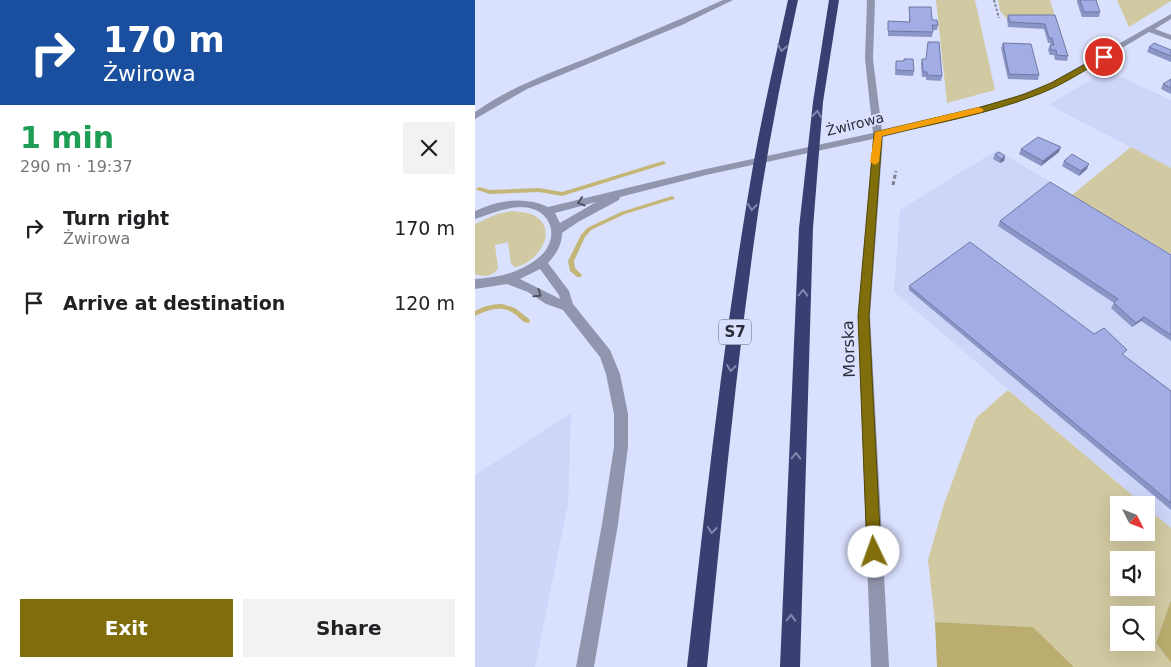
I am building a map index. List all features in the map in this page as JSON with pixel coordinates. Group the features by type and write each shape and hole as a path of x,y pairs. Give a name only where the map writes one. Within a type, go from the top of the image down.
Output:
{"highway":[{"name":"S7","path":"697,667 727,393 752,202 793,0"},
{"path":"790,667 805,228 819,102 834,0"}],"street":[{"path":"475,116 495,102 523,87 687,20 729,0"},
{"name":"Morska","path":"871,0 869,59 878,134 864,316 880,667"},
{"name":"Żwirowa","path":"546,211 706,172 846,143 983,109 1037,92 1103,58 1171,16"},
{"path":"1149,29 1171,38"},
{"name":"Żwirowa","path":"557,231 617,195"},
{"path":"475,215 487,209 518,203 529,204 546,211 553,218 557,231 555,244 541,262 531,270 496,284 476,285"},
{"path":"475,204 487,209"},
{"path":"541,262 565,294 567,306 605,354 613,374 621,414 621,447 610,524 585,667"},
{"path":"510,280 532,289 549,301 567,306"}],"path":[{"path":"994,0 999,18"},
{"path":"893,185 896,171"}],"shaded area":[{"path":"936,0 975,0 995,90 947,103"},
{"path":"998,0 1050,0 1056,20 1007,19 1000,11"},
{"path":"1117,0 1171,0 1171,1 1129,27"},
{"path":"1106,70 1171,100 1171,168 1049,105"},
{"path":"1131,147 1171,168 1171,254 1072,195"},
{"path":"997,150 1171,254 1171,528 1155,515 1155,496 1133,496 894,292 900,210"},
{"path":"512,211 532,215 538,218 544,225 546,232 545,240 541,248 530,260 523,265 515,267 511,264 508,242 495,245 498,268 496,271 488,276 475,274 475,224 497,214"},
{"path":"1008,390 1133,496 1110,496 1110,541 1155,541 1155,515 1171,528 1171,600 1156,643 1171,663 1171,667 1074,667 1033,627 935,622 928,560 944,504 976,418"},
{"path":"571,413 568,504 535,667 475,667 475,475"},
{"path":"1171,600 1171,663 1156,643"},
{"path":"935,622 1033,627 1074,667 937,667"}],"building":[{"path":"1080,0 1096,0 1100,12 1084,12"},
{"path":"909,7 931,7 932,20 937,20 938,25 932,25 933,32 888,31 888,21 910,22"},
{"path":"1008,15 1055,15 1068,56 1057,55 1056,50 1051,50 1050,45 1054,45 1052,38 1049,38 1045,24 1010,22"},
{"path":"928,42 939,42 942,76 927,75 927,72 923,72 922,59 926,59"},
{"path":"1003,43 1031,44 1039,75 1009,74"},
{"path":"1154,43 1171,50 1171,56 1149,47"},
{"path":"904,59 913,59 914,71 896,70 896,61 904,61"},
{"path":"1171,79 1171,88 1163,84"},
{"path":"1038,137 1061,147 1043,161 1021,149"},
{"path":"999,152 1005,156 1001,159 995,154"},
{"path":"1072,154 1089,164 1081,171 1064,161"},
{"path":"1050,182 1171,255 1171,335 1144,317 1136,323 1114,303 1118,299 1000,221"},
{"path":"970,242 1094,334 1104,328 1127,350 1122,354 1171,391 1171,503 909,286"}],"waterway":[{"path":"479,189 490,192 539,190 562,194 663,163"},
{"path":"579,275 572,269 571,261 583,236 589,229 623,213 672,198"},
{"path":"475,314 487,308 507,307 527,321"}],"slow traffic":[{"path":"875,162 878,134 979,110"}],"route":[{"path":"874,552 864,316 878,134 983,109 1028,96 1053,85 1104,57"}]}
